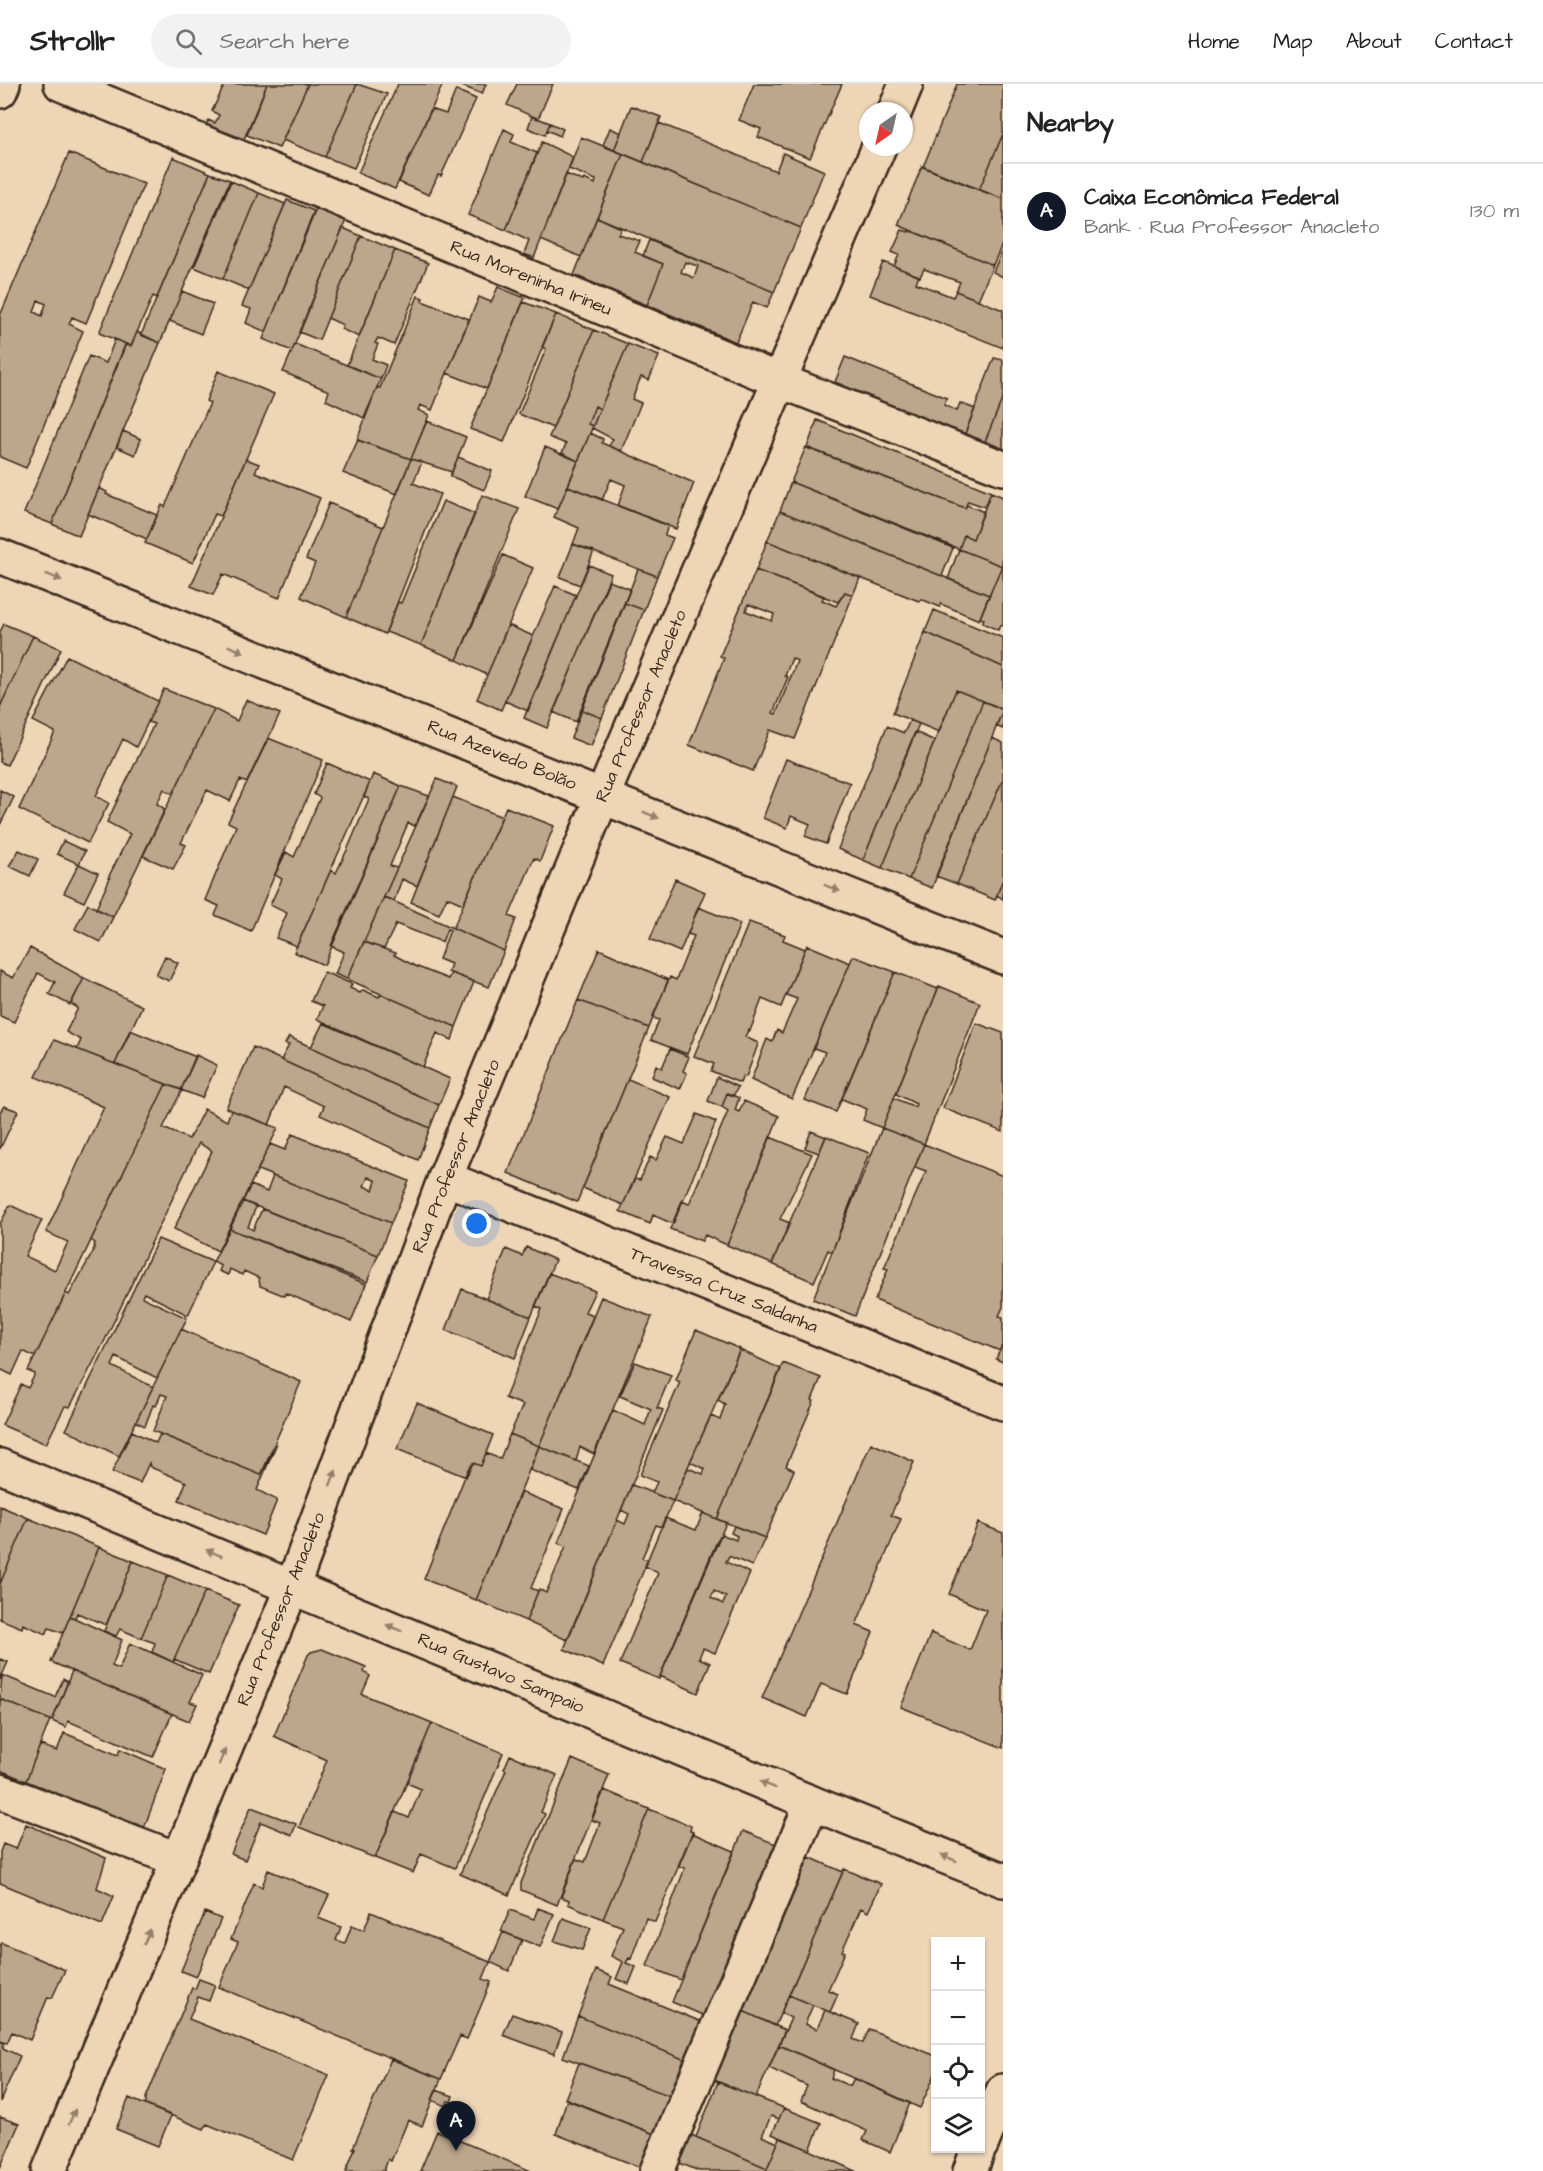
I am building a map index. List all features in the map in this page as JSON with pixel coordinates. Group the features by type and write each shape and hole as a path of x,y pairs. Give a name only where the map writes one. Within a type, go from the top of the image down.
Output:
{"street":[{"path":"0,91 3,84"},
{"name":"Rua Moreninha Irineu","path":"61,84 778,380 1003,468"},
{"path":"899,102 906,84"},
{"name":"Rua Professor Anacleto","path":"49,2171 292,1586 445,1178 603,795 875,156"},
{"name":"Rua Azevedo Bolão","path":"0,556 603,795 1003,957"},
{"name":"Travessa Cruz Saldanha","path":"445,1178 1003,1403"},
{"name":"Rua Gustavo Sampaio","path":"0,1466 1003,1880"},
{"path":"0,1791 179,1860"},
{"path":"657,2171 812,1803"},
{"path":"985,2135 1003,2091"},
{"path":"970,2171 978,2153"}],"building":[{"path":"225,84 267,84 244,139 206,125 208,120 215,123 219,115 212,111"},
{"path":"267,84 308,84 279,148 247,135"},
{"path":"308,84 357,84 325,157 283,140"},
{"path":"357,84 387,94 354,168 325,157"},
{"path":"398,84 443,84 395,189 358,173"},
{"path":"457,84 486,84 482,94"},
{"path":"517,84 553,84 538,119 507,105"},
{"path":"754,84 842,84 810,158 758,137 761,129 739,120"},
{"path":"957,84 1003,84 1003,134 979,190 923,167"},
{"path":"456,90 476,99 441,176 438,175 429,195 399,182 431,109 446,114"},
{"path":"631,106 661,117 643,162 614,150"},
{"path":"532,116 550,123 545,135 528,128"},
{"path":"550,123 563,129 560,136 547,130"},
{"path":"659,123 776,171 783,153 824,171 801,228 643,162"},
{"path":"610,128 621,133 614,150 603,145"},
{"path":"504,129 514,134 511,142 537,153 506,230 468,215"},
{"path":"1003,134 1003,199 979,190"},
{"path":"581,137 623,154 581,257 541,240 566,174 595,184 596,180 569,169"},
{"path":"542,142 573,157 534,258 524,254 529,241 506,230"},
{"path":"69,153 144,184 86,323 72,317 69,324 83,331 26,468 0,457 0,316","holes":["38,300 46,304 42,316 34,312"]},
{"path":"623,154 801,228 774,292 597,217"},
{"path":"173,157 210,173 157,298 153,296 131,346 99,333"},
{"path":"922,166 1003,199 1003,242 993,265 898,225"},
{"path":"210,173 230,180 160,343 141,335"},
{"path":"231,181 259,193 223,279 194,267"},
{"path":"259,193 285,204 249,290 223,279"},
{"path":"287,200 314,211 266,332 246,323 251,309 242,306"},
{"path":"316,209 346,220 292,351 263,339"},
{"path":"597,217 621,228 618,234 640,241 635,252 663,264 647,305 574,275"},
{"path":"343,228 361,236 319,340 299,332"},
{"path":"902,230 909,232 909,230 993,265 978,300 956,291 960,282 924,269 920,277 894,266 899,255 892,252"},
{"path":"361,236 395,250 359,337 341,329 343,325 328,318"},
{"path":"649,240 774,292 767,308 753,302 736,342 647,305 663,264 643,256","holes":["685,262 698,266 694,278 681,272"]},
{"path":"1003,249 1003,277 993,272"},
{"path":"395,250 428,263 394,345 378,338 375,343 378,344 372,359 386,365 381,379 347,365"},
{"path":"883,262 919,276 916,283 953,297 956,291 1003,310 1003,348 870,295"},
{"path":"498,287 525,298 487,389 447,373 479,297 491,302"},
{"path":"182,291 213,304 201,334 170,321"},
{"path":"418,296 423,298 422,301 469,319 432,410 420,405 418,410 429,415 411,459 357,440 377,387 380,388"},
{"path":"523,302 556,314 504,442 470,429"},
{"path":"556,314 594,330 553,428 519,414 546,349 542,347"},
{"path":"594,330 628,344 600,409 595,406 588,424 593,426 578,461 562,453 566,444 549,437"},
{"path":"137,332 160,343 79,536 52,524 125,345 131,346"},
{"path":"115,339 126,344 52,524 24,513 89,356 106,363"},
{"path":"295,344 381,379 364,418 326,400 329,391 283,372"},
{"path":"628,344 659,356 649,380 641,377 632,399 641,403 621,451 609,446 613,439 592,428"},
{"path":"845,357 947,398 944,405 957,411 960,403 975,409 964,436 835,382"},
{"path":"994,358 1003,360 1003,397 984,444 964,436"},
{"path":"218,371 274,394 221,516 215,514 193,563 145,543 162,505 165,507 210,403 206,401"},
{"path":"1003,397 1003,452 984,444"},
{"path":"595,406 600,409 593,426 588,424"},
{"path":"817,420 991,492 985,507 968,501 965,508 807,448"},
{"path":"427,421 466,437 452,472 411,459"},
{"path":"123,431 141,439 135,455 117,447"},
{"path":"590,433 603,439 602,443 694,483 676,529 618,506 625,485 611,479 602,500 568,486"},
{"path":"358,440 411,459 397,494 343,473"},
{"path":"545,447 578,461 558,509 525,496"},
{"path":"806,447 965,508 967,505 984,512 973,539 964,535 959,549 791,482"},
{"path":"458,457 492,471 484,490 450,476"},
{"path":"246,459 259,464 255,472 320,498 279,598 223,574 213,595 191,586"},
{"path":"411,459 422,462 413,483 440,494 385,634 346,617"},
{"path":"791,482 953,548 942,576 780,511"},
{"path":"568,486 668,525 665,535 673,538 657,576 573,544 579,528 554,517"},
{"path":"99,488 107,492 106,494 157,515 147,539 88,514"},
{"path":"991,492 1003,497 1002,566 959,549 964,535 973,539"},
{"path":"482,495 519,509 457,660 421,645"},
{"path":"443,501 475,514 421,645 386,632 398,602 401,603"},
{"path":"329,503 383,527 346,617 301,597 315,563 306,559"},
{"path":"780,511 989,595 979,620 941,604 940,607 921,599 919,601 767,541"},
{"path":"767,541 860,578 853,595 845,592 838,602 756,570"},
{"path":"573,544 594,551 580,585 560,577"},
{"path":"959,549 1002,566 989,595 948,579"},
{"path":"503,555 533,568 487,675 457,660"},
{"path":"1003,563 1003,626 1000,625 998,630 982,623 984,619 980,618"},
{"path":"589,565 611,574 547,728 524,718"},
{"path":"638,569 657,576 644,610 625,603"},
{"path":"756,570 824,596 822,600 836,606 845,592 853,595 795,739 770,730 753,771 689,745 724,658 720,656","holes":["748,604 774,614 772,621 746,611","792,658 797,661 776,714 773,713 788,677 785,676"]},
{"path":"609,581 630,589 576,722 553,712"},
{"path":"555,586 576,595 528,711 505,701"},
{"path":"625,603 644,610 602,718 582,710"},
{"path":"934,610 1003,638 1003,667 925,632"},
{"path":"4,624 33,636 0,707 0,632"},
{"path":"508,625 533,636 501,710 477,699"},
{"path":"925,632 1003,667 1003,709 956,690 939,732 893,713"},
{"path":"33,636 61,649 7,765 0,762 0,707"},
{"path":"67,656 158,701 136,747 123,739 96,796 109,803 88,843 19,809 55,732 33,721"},
{"path":"164,689 214,709 173,794 164,789 157,804 165,809 113,917 96,909 110,878 108,878 130,834 107,822 154,724 148,722"},
{"path":"956,690 983,701 909,879 882,868"},
{"path":"246,700 280,714 247,783 240,780 230,801 207,790 181,843 186,845 173,869 143,856 214,709 237,721"},
{"path":"983,701 1003,710 932,888 909,879"},
{"path":"582,710 602,718 591,746 571,738"},
{"path":"1003,710 1003,729 996,726"},
{"path":"910,720 919,724 863,860 838,849 887,726 904,733"},
{"path":"915,732 935,741 882,868 863,860"},
{"path":"268,738 323,760 251,931 215,915 219,906 205,900 236,826 228,822"},
{"path":"992,738 1003,743 1003,779 957,884 936,876"},
{"path":"786,759 850,783 826,844 805,836 810,824 791,816 787,828 763,818"},
{"path":"327,763 370,782 297,946 276,938 287,913 270,905 282,879 275,875 286,852 294,857 320,798 314,794"},
{"path":"373,774 401,786 324,965 294,952 331,870 336,873 348,848 369,799 364,797"},
{"path":"437,779 457,787 417,886 402,879 394,901 384,897"},
{"path":"1003,779 1003,879 995,900 957,884"},
{"path":"401,786 429,796 415,826 408,823 390,866 397,868 347,979 335,974 344,952 331,946"},
{"path":"0,790 14,797 0,825"},
{"path":"453,797 502,817 463,904 447,897 439,914 411,902"},
{"path":"506,807 554,826 540,861 534,858 509,916 516,919 504,951 453,928"},
{"path":"63,841 85,851 79,864 57,854"},
{"path":"19,850 38,859 30,876 9,866"},
{"path":"79,864 98,873 84,902 64,893"},
{"path":"675,879 705,892 680,952 650,939"},
{"path":"1003,879 1003,899 997,895"},
{"path":"384,897 504,951 489,987 448,972 451,964 439,959 450,930 447,929 442,942 396,924 384,949 364,942"},
{"path":"88,904 113,917 101,942 75,929"},
{"path":"698,907 740,924 687,1054 651,1040 659,1020 653,1016 670,977 676,980 694,936 688,934"},
{"path":"749,922 785,935 783,940 805,949 781,1007 762,999 750,1031 748,1030 745,1037 758,1043 757,1047 746,1077 743,1076 740,1083 711,1071 714,1064 694,1056"},
{"path":"364,942 396,953 394,955 415,966 448,979 451,973 474,982 456,1027 347,979"},
{"path":"807,945 850,963 792,1099 751,1080 767,1039 772,1042 777,1030 782,1033 797,999 786,995"},
{"path":"30,948 84,978 70,1005 49,994 55,982 38,973 14,1022 0,1016 0,971 13,978"},
{"path":"599,949 668,980 649,1028 578,1000"},
{"path":"165,956 178,963 169,981 156,975"},
{"path":"853,956 895,972 836,1112 805,1100 825,1052 814,1048"},
{"path":"324,972 352,984 350,988 360,993 363,990 379,997 381,994 456,1027 452,1040 437,1033 423,1067 317,1019 323,1006 311,1001"},
{"path":"895,972 938,989 882,1128 863,1120 867,1109 842,1099"},
{"path":"84,978 142,1006 115,1064 77,1049 81,1040 66,1032 78,1008 71,1004"},
{"path":"939,986 980,1003 924,1144 882,1128 894,1098 915,1107 916,1104 896,1094"},
{"path":"578,1000 649,1028 577,1202 508,1173"},
{"path":"323,1023 450,1079 439,1105 311,1047"},
{"path":"976,1023 1003,1033 1003,1132 943,1108"},
{"path":"130,1030 196,1057 181,1090 115,1064"},
{"path":"289,1037 439,1105 430,1128 281,1060 289,1045 285,1044"},
{"path":"54,1040 166,1084 35,1357 23,1351 12,1375 0,1369 0,1224 10,1205 42,1220 25,1256 55,1270 68,1242 46,1232 104,1107 36,1077"},
{"path":"253,1047 430,1128 418,1160 320,1115 324,1106 284,1087 269,1125 226,1108"},
{"path":"670,1049 689,1057 683,1071 687,1073 680,1089 652,1077 656,1065 662,1068"},
{"path":"196,1055 217,1065 202,1098 181,1090"},
{"path":"717,1077 738,1087 733,1096 727,1093 722,1107 708,1101"},
{"path":"628,1079 670,1097 623,1205 583,1188"},
{"path":"166,1084 182,1090 163,1128 189,1139 204,1109 227,1121 231,1110 278,1128 218,1251 174,1229 212,1151 199,1143 104,1342 70,1407 65,1406 46,1444 2,1425 21,1384 28,1388 35,1374 28,1371 66,1293 69,1295 93,1252 95,1243 91,1240"},
{"path":"727,1093 739,1098 735,1110 739,1112 744,1101 779,1116 727,1245 705,1235 702,1241 670,1229 682,1201 689,1204 728,1111 722,1107"},
{"path":"4,1106 18,1111 0,1149 0,1112"},
{"path":"697,1114 716,1122 673,1224 653,1215 650,1224 620,1211 635,1179 640,1180 650,1157 656,1160 667,1137 684,1144"},
{"path":"882,1128 924,1144 855,1316 813,1299"},
{"path":"811,1131 826,1137 819,1153 805,1148"},
{"path":"292,1134 409,1181 391,1223 258,1170 270,1144 285,1150","holes":["368,1177 376,1181 373,1190 364,1186"]},
{"path":"826,1136 869,1153 832,1252 828,1250 814,1282 772,1264"},
{"path":"770,1137 812,1154 780,1219 790,1223 772,1264 727,1245"},
{"path":"924,1144 1003,1176 1003,1307 999,1316 1003,1317 1003,1343 1000,1351 875,1300 888,1269 884,1268 926,1171 915,1167"},
{"path":"273,1176 391,1223 378,1255 243,1201 251,1185 267,1192"},
{"path":"243,1201 256,1207 248,1227 253,1230 262,1209 378,1255 367,1282 230,1229"},
{"path":"230,1229 366,1284 351,1322 286,1293 285,1296 260,1286 259,1278 244,1271 242,1275 230,1269 228,1275 219,1271 221,1266 213,1262"},
{"path":"158,1239 213,1262 188,1315 144,1293 142,1297 187,1318 157,1378 116,1357 112,1366 153,1387 119,1456 66,1430"},
{"path":"526,1247 555,1260 531,1317 486,1299 506,1249 522,1256"},
{"path":"549,1273 595,1291 585,1312 594,1315 539,1446 510,1434 523,1405 505,1398 542,1309 535,1306"},
{"path":"462,1289 531,1317 515,1358 446,1330"},
{"path":"601,1297 652,1317 594,1454 580,1447 576,1461 539,1446"},
{"path":"181,1329 301,1382 261,1475 153,1431 167,1396 161,1394 156,1406 153,1405 145,1426 136,1422"},
{"path":"696,1330 740,1349 673,1501 652,1493 657,1482 640,1475 680,1382 676,1380"},
{"path":"1003,1343 1003,1362 996,1359"},
{"path":"740,1350 781,1369 717,1519 673,1501 688,1468 703,1474 705,1469 690,1462 711,1416 720,1420 725,1404 718,1400"},
{"path":"635,1362 671,1375 657,1408 663,1410 567,1640 526,1621 539,1589 546,1593 566,1546 558,1543 613,1410 645,1425 651,1409 620,1396"},
{"path":"783,1363 821,1378 812,1400 814,1401 786,1466 794,1470 765,1538 717,1519"},
{"path":"417,1403 493,1435 481,1466 473,1463 466,1477 397,1449"},
{"path":"132,1431 156,1443 160,1434 261,1475 277,1443 257,1490 277,1500 263,1535 179,1500 186,1482 150,1467 149,1463 140,1483 112,1472"},
{"path":"510,1434 539,1446 476,1600 424,1579 468,1469 473,1463 481,1466 486,1453 500,1459"},
{"path":"871,1443 914,1462 891,1515 901,1519 856,1625 873,1632 847,1694 821,1684 807,1717 762,1698"},
{"path":"539,1446 589,1466 579,1490 530,1470"},
{"path":"632,1485 673,1501 662,1527 656,1525 642,1558 648,1560 603,1666 564,1649 617,1520 625,1524 629,1514 621,1510"},
{"path":"521,1492 564,1509 531,1588 538,1591 526,1621 476,1600"},
{"path":"0,1506 28,1518 0,1584"},
{"path":"703,1513 726,1523 659,1679 620,1663 658,1573 645,1566 665,1518 696,1530"},
{"path":"28,1518 99,1547 63,1633 49,1628 46,1634 23,1624 22,1628 0,1619 0,1584"},
{"path":"978,1523 1003,1533 1003,1748 901,1707 931,1633 970,1650 986,1610 949,1594"},
{"path":"734,1526 765,1538 752,1566 729,1556 726,1562 750,1573 715,1653 703,1648 699,1658 710,1663 698,1693 660,1676 717,1541 721,1534 736,1540 737,1536 731,1533","holes":["714,1591 726,1597 723,1604 711,1598"]},
{"path":"99,1547 133,1561 106,1625 77,1613 75,1618 70,1616"},
{"path":"133,1561 168,1575 141,1638 120,1629 116,1636 104,1631"},
{"path":"168,1575 205,1591 173,1662 152,1652 155,1643 141,1638"},
{"path":"205,1591 239,1605 209,1674 174,1659"},
{"path":"70,1616 122,1640 112,1666 119,1669 130,1643 202,1675 190,1702 197,1704 189,1721 51,1662"},
{"path":"322,1649 366,1667 364,1672 370,1676 362,1694 432,1723 375,1858 299,1827 327,1760 274,1736 308,1655"},
{"path":"0,1659 8,1662 0,1680"},
{"path":"72,1671 172,1714 153,1757 68,1721 66,1727 52,1721"},
{"path":"2,1675 55,1697 63,1679 68,1682 52,1721 0,1699"},
{"path":"0,1699 50,1720 26,1781 0,1770"},
{"path":"432,1723 503,1753 455,1868 421,1854 413,1873 375,1858 395,1812 409,1818 421,1789 407,1783"},
{"path":"64,1733 118,1755 120,1749 166,1769 144,1828 26,1781 40,1745 57,1751"},
{"path":"510,1755 557,1775 541,1812 545,1814 509,1895 460,1874 506,1770 504,1769"},
{"path":"572,1759 609,1775 557,1905 521,1890 521,1883"},
{"path":"604,1790 649,1809 603,1919 568,1904 569,1900 561,1897 576,1859 585,1862 600,1823 592,1820"},
{"path":"251,1807 296,1824 292,1835 261,1822 245,1860 231,1854"},
{"path":"649,1809 691,1826 690,1831 693,1832 655,1922 646,1918 631,1959 629,1958 626,1963 636,1967 629,1984 616,1979 623,1962 611,1956 623,1927 603,1919"},
{"path":"26,1824 106,1858 97,1888 114,1896 102,1925 0,1883 0,1852 3,1844 16,1849"},
{"path":"743,1831 778,1845 712,2019 672,2002"},
{"path":"692,1833 734,1851 681,1980 647,1966 685,1868 678,1866"},
{"path":"809,1857 843,1872 775,2026 743,2011"},
{"path":"844,1869 881,1884 868,1912 861,1908 842,1951 845,1952 828,1990 838,1994 830,2012 789,1995"},
{"path":"268,1870 329,1895 318,1918 341,1927 336,1940 345,1943 352,1925 364,1930 371,1912 490,1962 483,1979 491,1982 467,2039 460,2036 441,2079 219,1987 238,1942 231,1939 254,1883 262,1887"},
{"path":"538,1908 554,1914 540,1947 501,1931 510,1910 534,1919"},
{"path":"205,1912 221,1919 196,1977 181,1971"},
{"path":"563,1918 591,1928 582,1950 554,1941"},
{"path":"503,1932 522,1940 509,1971 490,1962"},
{"path":"2,1943 65,1970 52,1998 48,1997 30,2040 12,2032 7,2043 0,2041 0,1945"},
{"path":"596,1970 612,1977 609,1984 709,2025 693,2063 578,2016"},
{"path":"199,1979 215,1985 209,2001 198,1997 189,2019 329,2075 293,2160 207,2124 204,2129 146,2105 146,2098 192,1988 195,1989"},
{"path":"789,1995 813,2005 805,2024 817,2029 825,2010 859,2024 853,2039 863,2043 869,2029 931,2054 931,2083 920,2108 779,2045 791,2018 781,2013"},
{"path":"743,2011 785,2030 756,2097 714,2080"},
{"path":"512,2014 562,2032 554,2054 503,2035"},
{"path":"578,2016 693,2063 679,2099 563,2057"},
{"path":"0,2041 4,2043 3,2048 20,2056 0,2102"},
{"path":"779,2045 834,2070 831,2078 850,2086 854,2078 910,2103 890,2152 863,2140 867,2131 801,2101 807,2086 769,2068"},
{"path":"391,2059 441,2079 422,2126 408,2120 391,2161 388,2159 384,2171 346,2171 355,2148 353,2148"},
{"path":"579,2063 676,2098 664,2138 565,2099"},
{"path":"718,2082 784,2108 779,2119 771,2116 762,2136 778,2143 767,2168 696,2137"},
{"path":"436,2090 453,2096 451,2102 448,2101 446,2106 432,2100"},
{"path":"129,2098 171,2116 158,2146 116,2129"},
{"path":"567,2099 664,2138 647,2170 556,2134"},
{"path":"784,2108 821,2123 810,2150 772,2134"},
{"path":"0,2117 19,2124 0,2168"},
{"path":"437,2131 531,2171 420,2171"},
{"path":"689,2134 767,2168 766,2171 699,2171 675,2161"},
{"path":"780,2138 810,2150 856,2171 766,2171"}],"place":[{"name":"Caixa Econômica Federal","path":"456,2151"}]}
